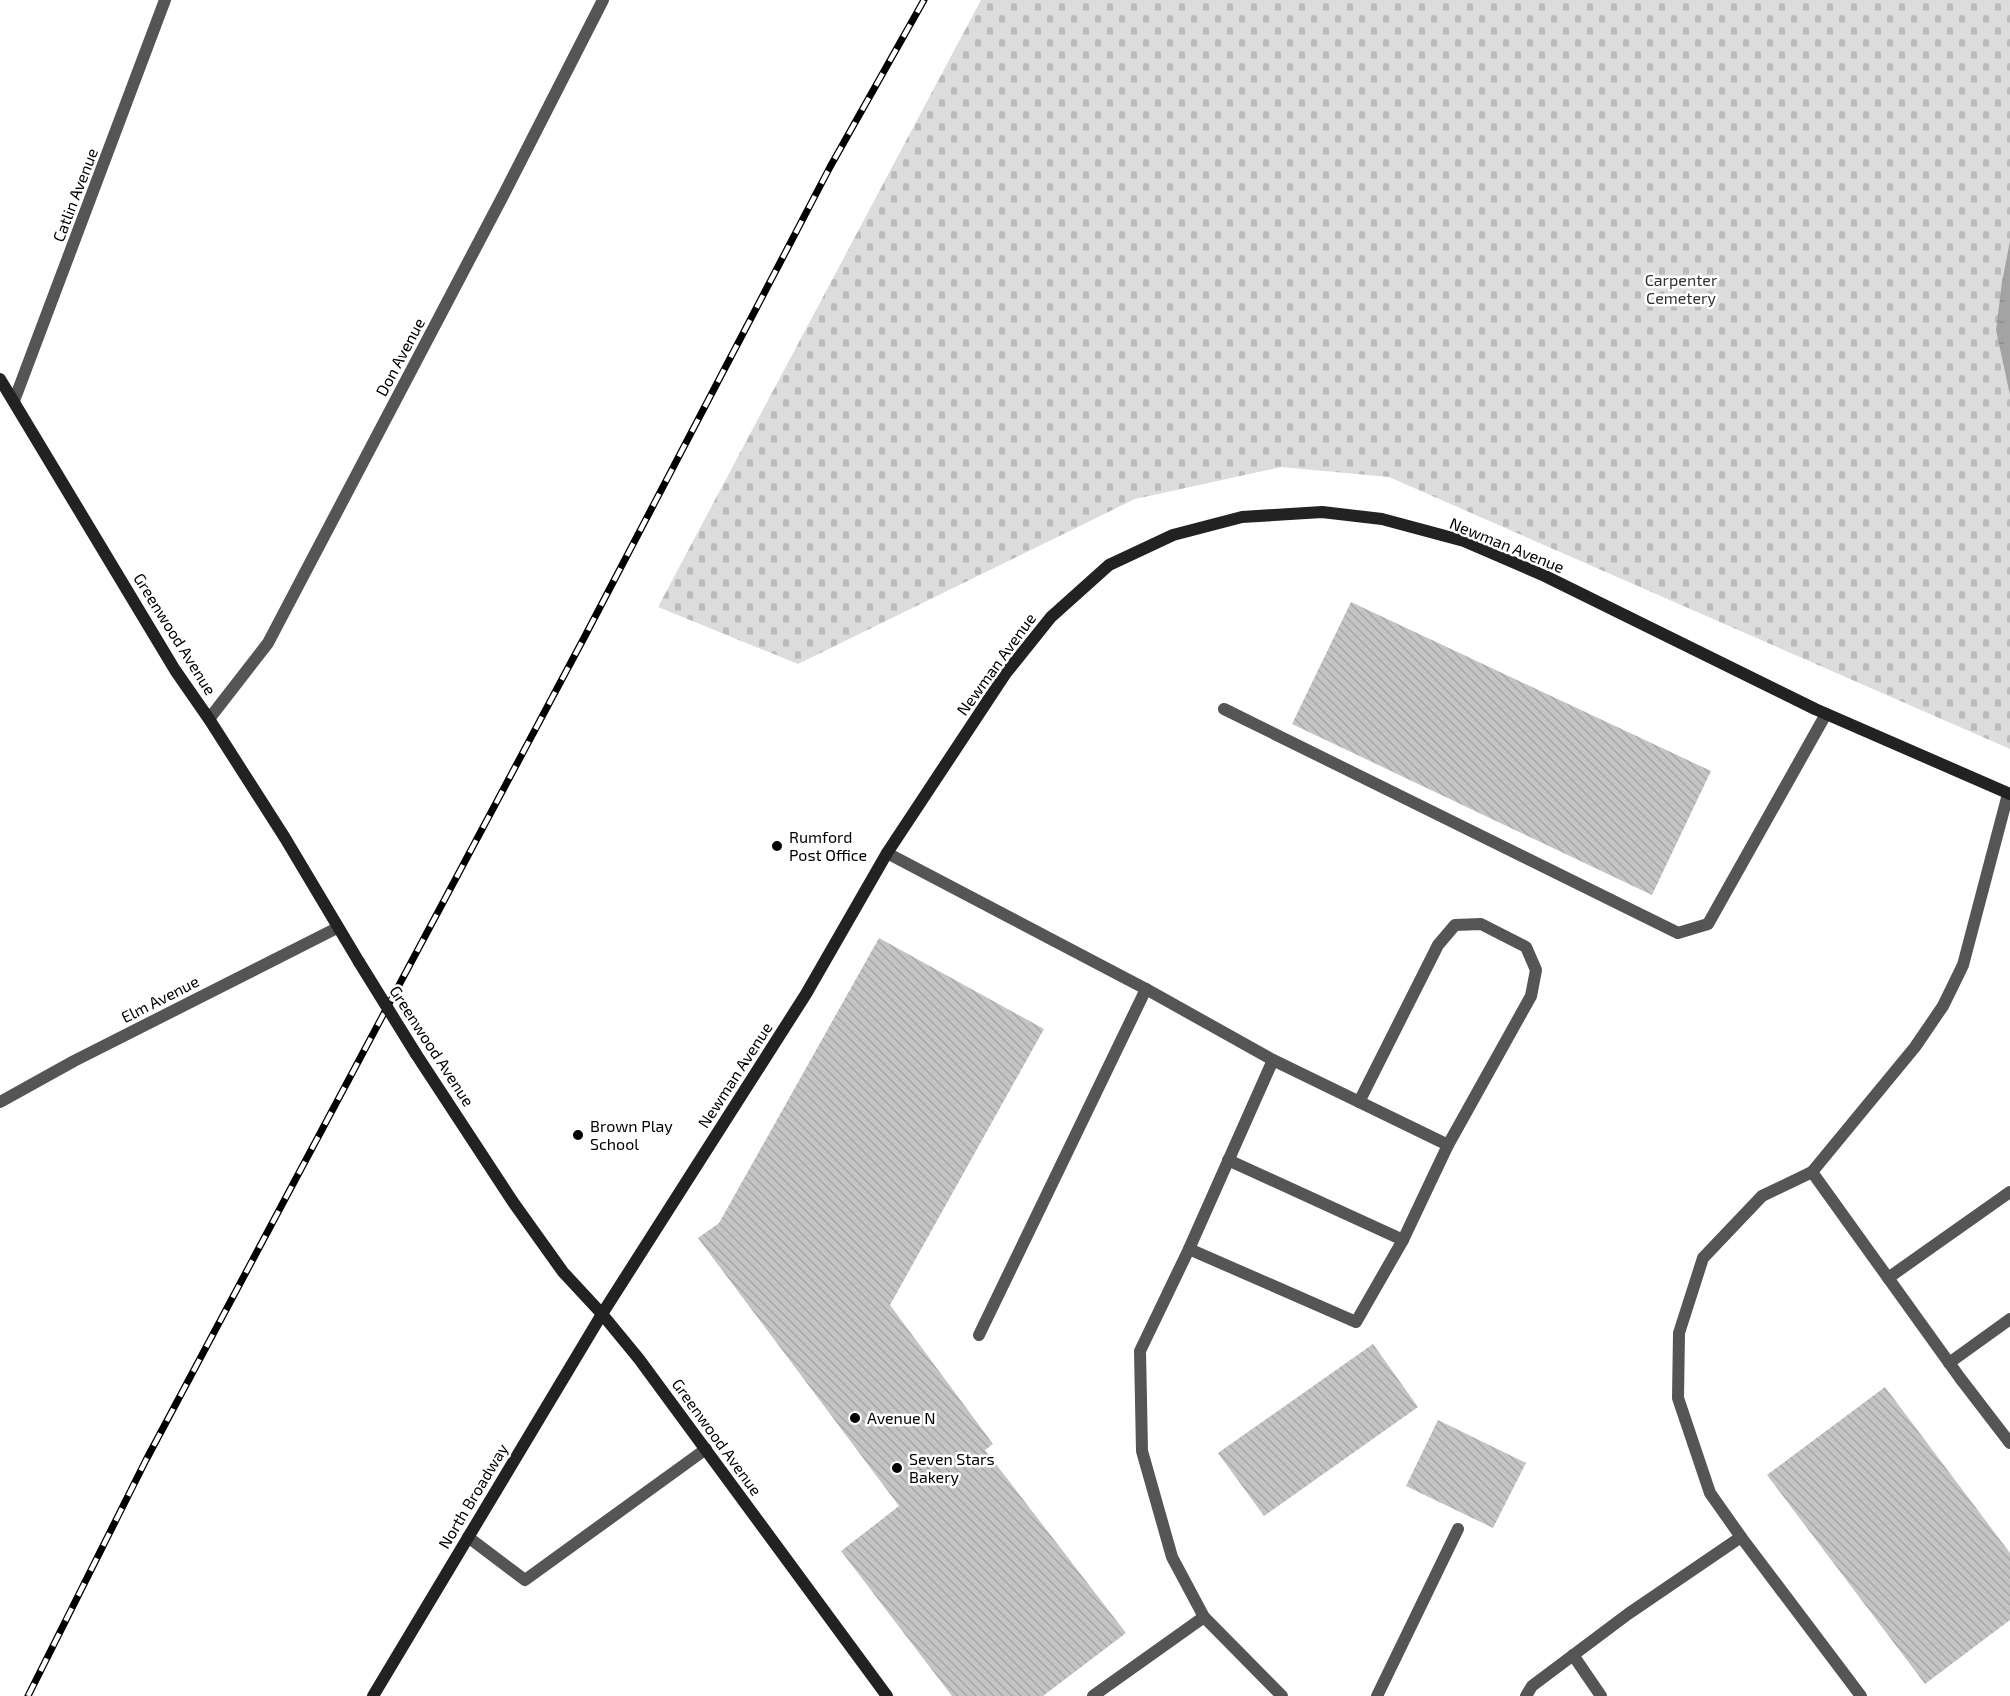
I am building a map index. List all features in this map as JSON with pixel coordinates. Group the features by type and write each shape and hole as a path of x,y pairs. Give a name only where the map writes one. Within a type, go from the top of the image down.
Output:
{"main road":[{"name":"Greenwood Avenue","path":"0,379 175,670 285,838 358,962 519,1211 563,1272 639,1359 887,1696"},
{"name":"Newman Avenue","path":"602,1314 806,994 887,854 1006,673 1051,617 1109,565 1173,535 1242,517 1322,512 1382,519 1464,541 1545,576 1826,714 2009,794"},
{"name":"North Broadway","path":"373,1696 602,1314"}],"street":[{"name":"Catlin Avenue","path":"14,401 165,0"},
{"name":"Don Avenue","path":"209,719 268,643 506,192 603,0"},
{"path":"1224,709 1678,933 1708,924 1826,714"},
{"path":"1861,1696 1710,1493 1678,1398 1679,1333 1703,1258 1762,1196 1812,1172 1915,1047 1942,1006 1963,965 2009,794"},
{"path":"887,854 1146,989 1273,1060 1448,1145"},
{"path":"1189,1249 1356,1322 1403,1240 1448,1145 1531,996 1536,970 1526,947 1481,924 1455,925 1438,945 1359,1102"},
{"name":"Elm Avenue","path":"0,1102 74,1061 337,928"},
{"path":"979,1335 1146,989"},
{"path":"1273,1060 1189,1249 1140,1351 1142,1451 1172,1557 1204,1617 1282,1696"},
{"path":"1228,1160 1403,1240"},
{"path":"1812,1172 1949,1363 2010,1443"},
{"path":"1888,1278 2010,1192"},
{"path":"1949,1363 2010,1319"},
{"path":"468,1537 525,1580 705,1449"},
{"path":"1377,1696 1458,1529"},
{"path":"1526,1696 1532,1686 1628,1614 1741,1537"},
{"path":"1094,1696 1204,1617"},
{"path":"1574,1655 1601,1696"}],"green space":[{"name":"Carpenter Cemetery","path":"981,0 2010,0 2010,749 1389,477 1281,467 1135,499 798,664 658,607"}],"water":[{"path":"2010,241 2010,395 1996,330"}],"building":[{"path":"1351,602 1711,771 1652,895 1292,724"},
{"path":"879,938 1044,1029 890,1305 993,1444 985,1450 1126,1633 1043,1696 952,1696 841,1551 899,1506 698,1238 719,1223"},
{"path":"1373,1344 1418,1407 1264,1516 1218,1453"},
{"path":"1885,1387 2010,1553 2010,1620 1925,1684 1767,1475"},
{"path":"1438,1420 1526,1463 1493,1528 1406,1486"}],"railway":[{"path":"28,1696 146,1460 585,636 830,167 924,0"}],"place":[{"name":"Rumford Post Office","path":"777,846"},
{"name":"Brown Play School","path":"578,1135"},
{"name":"Avenue N","path":"855,1418"},
{"name":"Seven Stars Bakery","path":"897,1468"}]}
